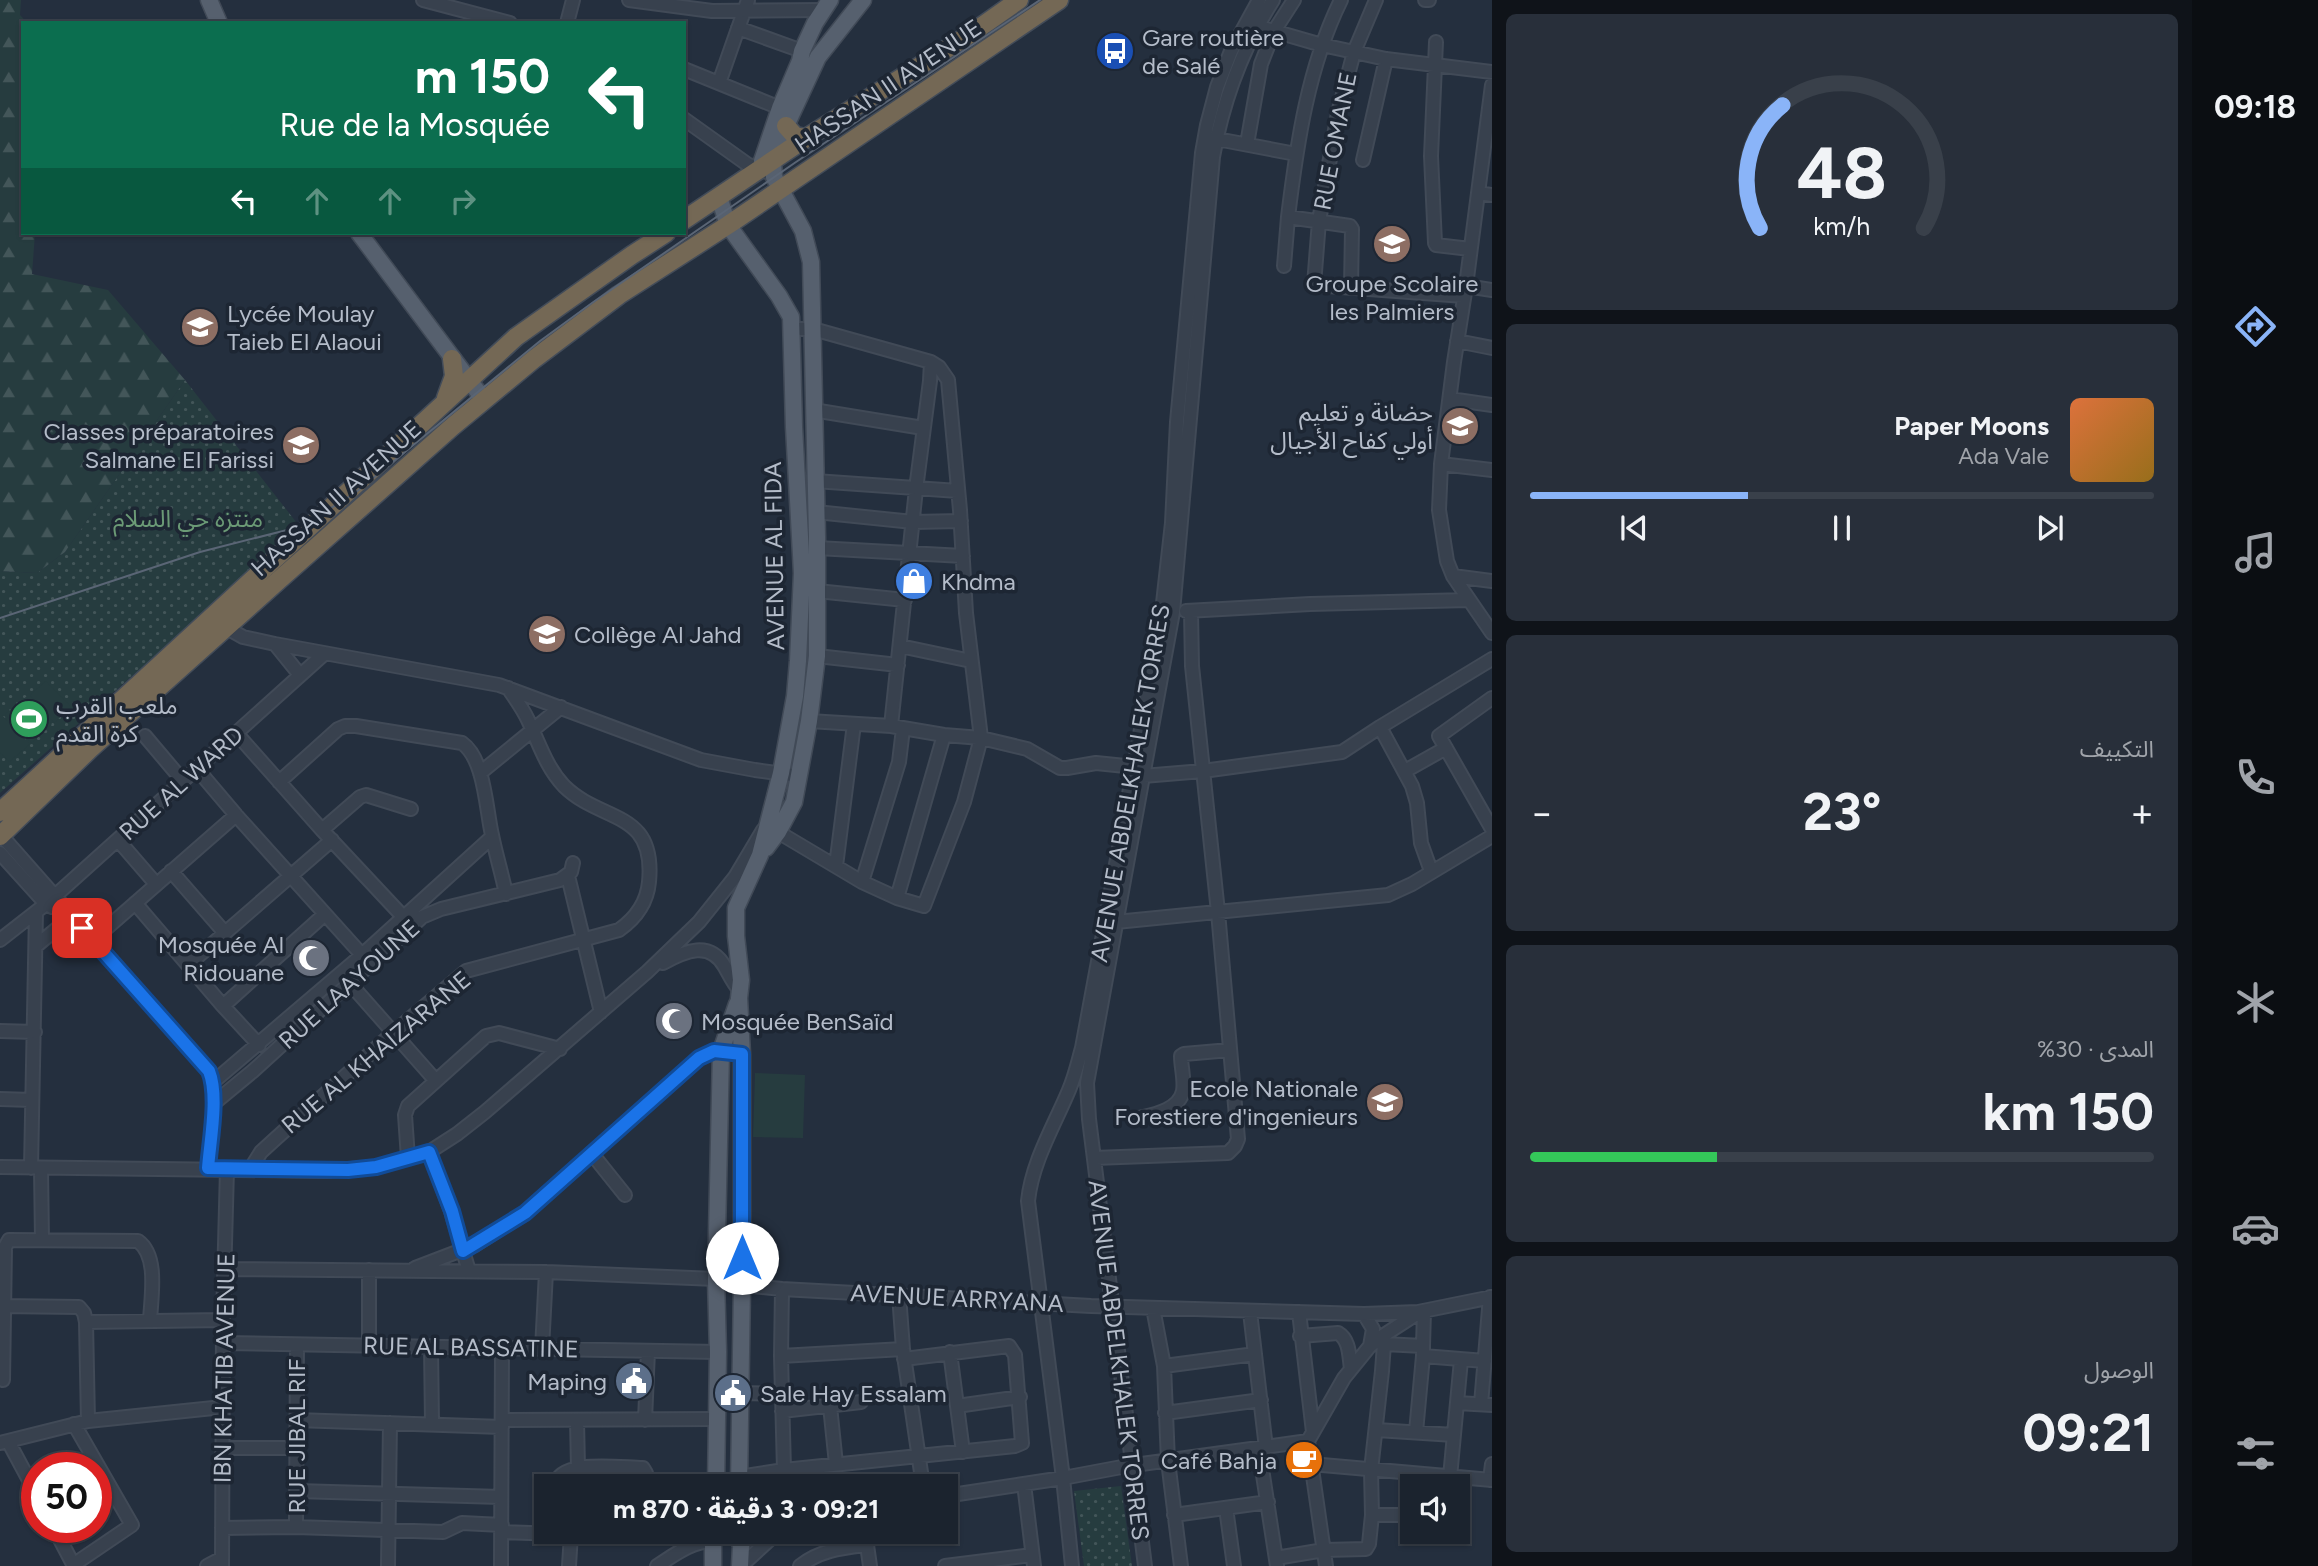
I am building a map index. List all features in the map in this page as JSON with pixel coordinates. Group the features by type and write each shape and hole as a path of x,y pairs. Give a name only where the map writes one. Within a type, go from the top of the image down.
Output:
{"highway":[{"path":"686,219 742,181 772,174 806,138 972,33 1019,0"},
{"name":"HASSAN II AVENUE","path":"0,840 90,749 534,359 620,295 728,225 772,174 1059,0"},
{"path":"786,126 795,136 806,138"},
{"name":"HASSAN II AVENUE","path":"0,812 471,377 540,318 663,235"},
{"path":"444,401 454,376 452,359"}],"main road":[{"path":"201,0 209,21"},
{"path":"209,0 218,21"},
{"path":"772,174 786,126 818,57 863,0"},
{"path":"772,174 780,108 802,51 827,5"},
{"name":"AVENUE AL FIDA","path":"739,1474 742,1054 736,908 760,855 794,802 817,656 811,262 803,231 772,174"},
{"name":"AVENUE AL FIDA","path":"719,197 728,225 791,317 802,609 795,696 781,773 777,825"},
{"path":"360,235 452,359 471,377"},
{"path":"370,235 488,397"},
{"path":"794,427 813,418"},
{"path":"716,1474 716,1279 721,1051 739,995"},
{"path":"713,1566 723,1544"},
{"path":"739,1544 741,1566"}],"street":[{"path":"423,0 502,21"},
{"path":"568,21 573,0"},
{"path":"629,0 713,6 827,5"},
{"name":"AVENUE ABDELKHALEK TORRES","path":"1144,1566 1089,1119 1087,1083 1116,922 1167,575 1202,153 1217,87 1231,51 1259,0"},
{"name":"AVENUE ABDELKHALEK TORRES","path":"1072,1566 1028,1201 1030,1185 1071,1087 1082,1048 1139,771 1160,695 1173,612 1211,177 1217,139 1226,98 1256,26 1273,0"},
{"path":"1247,144 1257,79 1274,31 1294,0"},
{"path":"1284,266 1296,154 1322,46 1341,0"},
{"name":"RUE OMANE","path":"1351,288 1315,286 1319,221 1338,113 1354,52 1376,0"},
{"path":"719,83 745,6"},
{"path":"1256,26 1322,46 1386,59 1492,72"},
{"path":"738,28 802,51"},
{"path":"1436,42 1432,156 1435,244 1470,248"},
{"path":"1363,160 1386,59"},
{"path":"686,70 780,108"},
{"path":"1492,85 1441,464 1439,510 1444,548 1453,576 1492,633"},
{"path":"686,120 747,164 772,174"},
{"path":"1217,139 1296,154"},
{"path":"715,142 738,168 742,181"},
{"path":"1478,193 1492,195"},
{"path":"1288,217 1350,226 1351,288 1492,290"},
{"path":"777,825 862,882 917,906 924,906 964,802 981,738 971,661 948,380 939,367 930,362 813,330 792,329"},
{"path":"1457,341 1492,348"},
{"path":"862,882 899,762 898,665 930,362"},
{"path":"1450,399 1492,405"},
{"path":"813,418 923,428"},
{"path":"1441,464 1492,470"},
{"path":"815,481 958,491"},
{"path":"816,512 913,522 961,521"},
{"path":"817,548 963,556"},
{"path":"1453,576 1492,581"},
{"path":"817,591 905,600"},
{"path":"1173,612 1310,604 1468,600"},
{"path":"1094,1158 1228,1153 1238,1139 1192,666 1191,611"},
{"path":"227,628 243,637 275,644 508,688 707,762 799,776"},
{"path":"275,644 300,675"},
{"path":"900,646 971,661"},
{"name":"RUE AL WARD","path":"0,940 118,840 324,654"},
{"path":"817,656 898,665"},
{"path":"808,721 981,738 1027,749 1060,768 1096,763 1139,771 1203,771 1342,752 1492,659"},
{"name":"RUE AL KHAIZARANE","path":"251,1168 267,1146 466,971 619,930 635,918 648,891 646,845 636,828 575,795 565,786 541,752 527,717 508,688"},
{"path":"1492,698 1440,736 1492,829"},
{"path":"480,773 533,733 561,707"},
{"path":"836,866 855,724"},
{"path":"279,782 338,729 348,726 458,742 469,748 480,773 506,894"},
{"path":"1380,727 1415,793 1421,843 1431,871"},
{"path":"236,733 408,921"},
{"path":"897,898 944,735"},
{"path":"145,736 183,781"},
{"path":"1405,771 1446,748"},
{"path":"197,769 362,955"},
{"path":"322,830 362,796 373,796 411,809"},
{"path":"93,940 236,815"},
{"name":"AVENUE AL FIDA","path":"647,972 699,922 777,825"},
{"path":"1116,922 1388,895 1412,884 1492,836"},
{"path":"212,1083 346,978 362,955 408,921 492,837"},
{"path":"0,840 45,904 67,912 209,1071 213,1104 208,1168"},
{"path":"118,840 156,884"},
{"path":"188,965 332,840"},
{"path":"573,863 573,869 568,876 601,1013"},
{"path":"171,871 225,933"},
{"name":"RUE LAAYOUNE","path":"213,1104 253,1071 346,978 408,921 441,909 540,886 568,876"},
{"path":"135,903 259,1045"},
{"path":"42,1240 32,1100 36,946 45,904"},
{"path":"36,946 67,912"},
{"path":"223,1006 325,914"},
{"path":"0,1167 348,1170 376,1167 429,1152 457,1134 560,1049 647,972 685,952 703,949 718,957 739,995"},
{"path":"346,978 436,1081"},
{"path":"0,1031 35,1032"},
{"path":"408,1158 406,1110 489,1034 520,1037 560,1049"},
{"path":"1135,1119 1162,1112 1180,1097 1183,1090 1181,1056 1230,1050"},
{"path":"409,1270 463,1251 525,1213 699,1058 714,1051 742,1054"},
{"path":"0,1099 32,1100"},
{"path":"429,1152 452,1211 469,1271"},
{"path":"593,1155 625,1195"},
{"name":"IBN KHATIB AVENUE","path":"222,1562 227,1169"},
{"path":"3,1380 2,1306 7,1242 11,1240 134,1240 142,1243 148,1250 151,1262 150,1321"},
{"name":"AVENUE ARRYANA","path":"226,1269 546,1272 716,1279 782,1289 1153,1308 1364,1314 1421,1312 1491,1297"},
{"path":"369,1270 369,1345"},
{"path":"542,1349 546,1272"},
{"path":"782,1289 781,1394 785,1470"},
{"path":"899,1295 903,1354 921,1474"},
{"path":"1457,1403 1487,1405 1491,1297"},
{"path":"2,1306 79,1307 83,1311 86,1322 88,1421"},
{"path":"1153,1308 1164,1366 1168,1461 1181,1566"},
{"path":"1250,1311 1261,1400 1268,1502 1277,1562 1324,1550 1367,1548 1372,1514 1371,1470 1377,1430 1382,1340"},
{"path":"1299,1312 1311,1464 1326,1566"},
{"path":"958,1494 1263,1448 1310,1437 1351,1369 1370,1346 1421,1312"},
{"path":"1416,1432 1423,1351 1421,1312"},
{"path":"1364,1314 1373,1329 1370,1346"},
{"path":"86,1322 223,1320"},
{"path":"1300,1336 1341,1334 1347,1341 1351,1369"},
{"path":"1382,1340 1487,1368"},
{"name":"RUE AL BASSATINE","path":"224,1343 718,1352"},
{"name":"RUE JIBAL RIF","path":"296,1527 297,1345"},
{"path":"770,1474 785,1470 1015,1446 1022,1443 1023,1438 1015,1355 1012,1348 1006,1345 950,1352 781,1356"},
{"path":"431,1346 432,1423"},
{"path":"501,1566 502,1349"},
{"path":"645,1420 649,1351"},
{"path":"950,1352 963,1452"},
{"path":"1164,1366 1255,1354"},
{"path":"1450,1474 1461,1360"},
{"path":"739,1393 781,1394"},
{"path":"957,1406 1020,1397"},
{"path":"1165,1413 1261,1400"},
{"path":"782,1411 861,1402"},
{"path":"21,1469 4,1442 88,1421 223,1406"},
{"path":"830,1406 836,1465"},
{"path":"296,1420 502,1423 718,1419"},
{"path":"577,1421 578,1467"},
{"path":"388,1566 390,1423"},
{"path":"62,1543 74,1565 132,1525 74,1424"},
{"path":"1377,1430 1454,1435"},
{"path":"223,1448 296,1448"},
{"path":"1311,1464 1371,1470 1400,1477"},
{"path":"1470,1478 1491,1480 1492,1464"},
{"path":"561,1474 578,1467 643,1468 646,1474"},
{"path":"945,1566 1033,1561 1024,1484"},
{"path":"297,1491 501,1497"},
{"path":"1174,1514 1268,1502"},
{"path":"1226,1508 1234,1566"},
{"path":"1372,1514 1400,1514"},
{"path":"222,1528 296,1527 443,1532 462,1523 534,1530"},
{"path":"569,1566 570,1544"},
{"path":"657,1566 694,1544"},
{"path":"741,1566 765,1544"},
{"path":"800,1566 818,1555 847,1544"},
{"path":"867,1544 870,1566"},
{"path":"207,1566 222,1562"}],"green space":[{"path":"0,0 21,0 20,15 25,21 21,21 21,235 35,235 32,274 108,290 185,380 65,552 37,573 0,571"},
{"name":"منتزه حي السلام","path":"185,380 300,527 0,793 0,571 37,573 65,552"},
{"path":"46,681 71,707 54,723 30,695"},
{"name":"ملعب القرب كرة القدم","path":"26,697 52,724 31,743 5,714"},
{"name":"ملعب القرب كرة القدم","path":"2,715 30,744 9,762 0,752"},
{"path":"755,1073 805,1075 803,1138 753,1137"},
{"path":"1121,1486 1132,1566 1084,1566 1074,1491"}],"tram line":[{"path":"0,618 200,552 307,523 355,493 540,341 592,303 796,162 1040,0"}],"place":[{"name":"Gare routière de Salé","path":"1115,51"},
{"name":"Groupe Scolaire les Palmiers","path":"1392,244"},
{"name":"Lycée Moulay Taieb El Alaoui","path":"200,327"},
{"name":"حضانة و تعليم أولي كفاح الأجيال","path":"1460,426"},
{"name":"Classes préparatoires Salmane El Farissi","path":"301,445"},
{"name":"Khdma","path":"914,581"},
{"name":"Collège Al Jahd","path":"547,634"},
{"name":"ملعب القرب كرة القدم","path":"29,719"},
{"name":"Mosquée Al Ridouane","path":"311,958"},
{"name":"Mosquée BenSaïd","path":"674,1021"},
{"name":"Ecole Nationale Forestiere d'ingenieurs","path":"1385,1102"},
{"name":"Maping","path":"634,1381"},
{"name":"Sale Hay Essalam","path":"733,1393"},
{"name":"Café Bahja","path":"1304,1460"}],"route":[{"path":"82,928 209,1071 213,1104 208,1168 348,1170 376,1167 429,1152 452,1211 463,1251 525,1213 699,1058 714,1051 742,1054 742,1258"}]}
